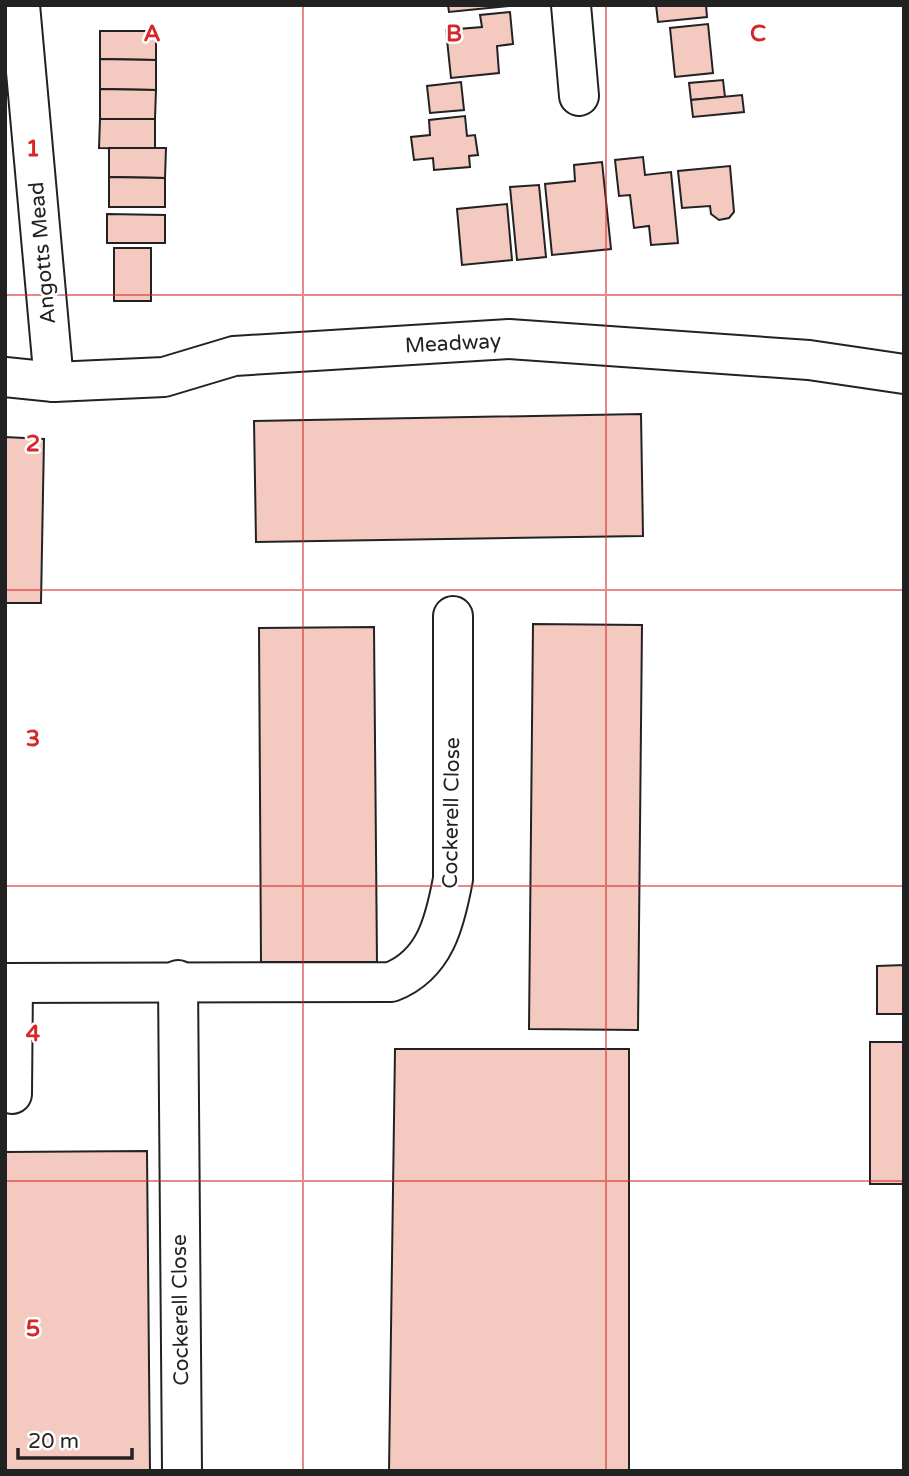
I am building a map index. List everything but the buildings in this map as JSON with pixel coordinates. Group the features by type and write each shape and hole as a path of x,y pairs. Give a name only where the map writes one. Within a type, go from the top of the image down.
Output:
{"street":[{"name":"Angotts Mead","path":"20,5 16,83 54,382"},
{"path":"571,5 579,96"},
{"name":"Meadway","path":"5,377 54,382 164,377 234,356 509,340 809,360 904,374"},
{"name":"Cockerell Close","path":"9,983 178,980 391,982 408,976 423,962 447,912 453,879 453,616"},
{"name":"Cockerell Close","path":"178,980 182,1471"},
{"path":"9,983 12,1094"}]}
